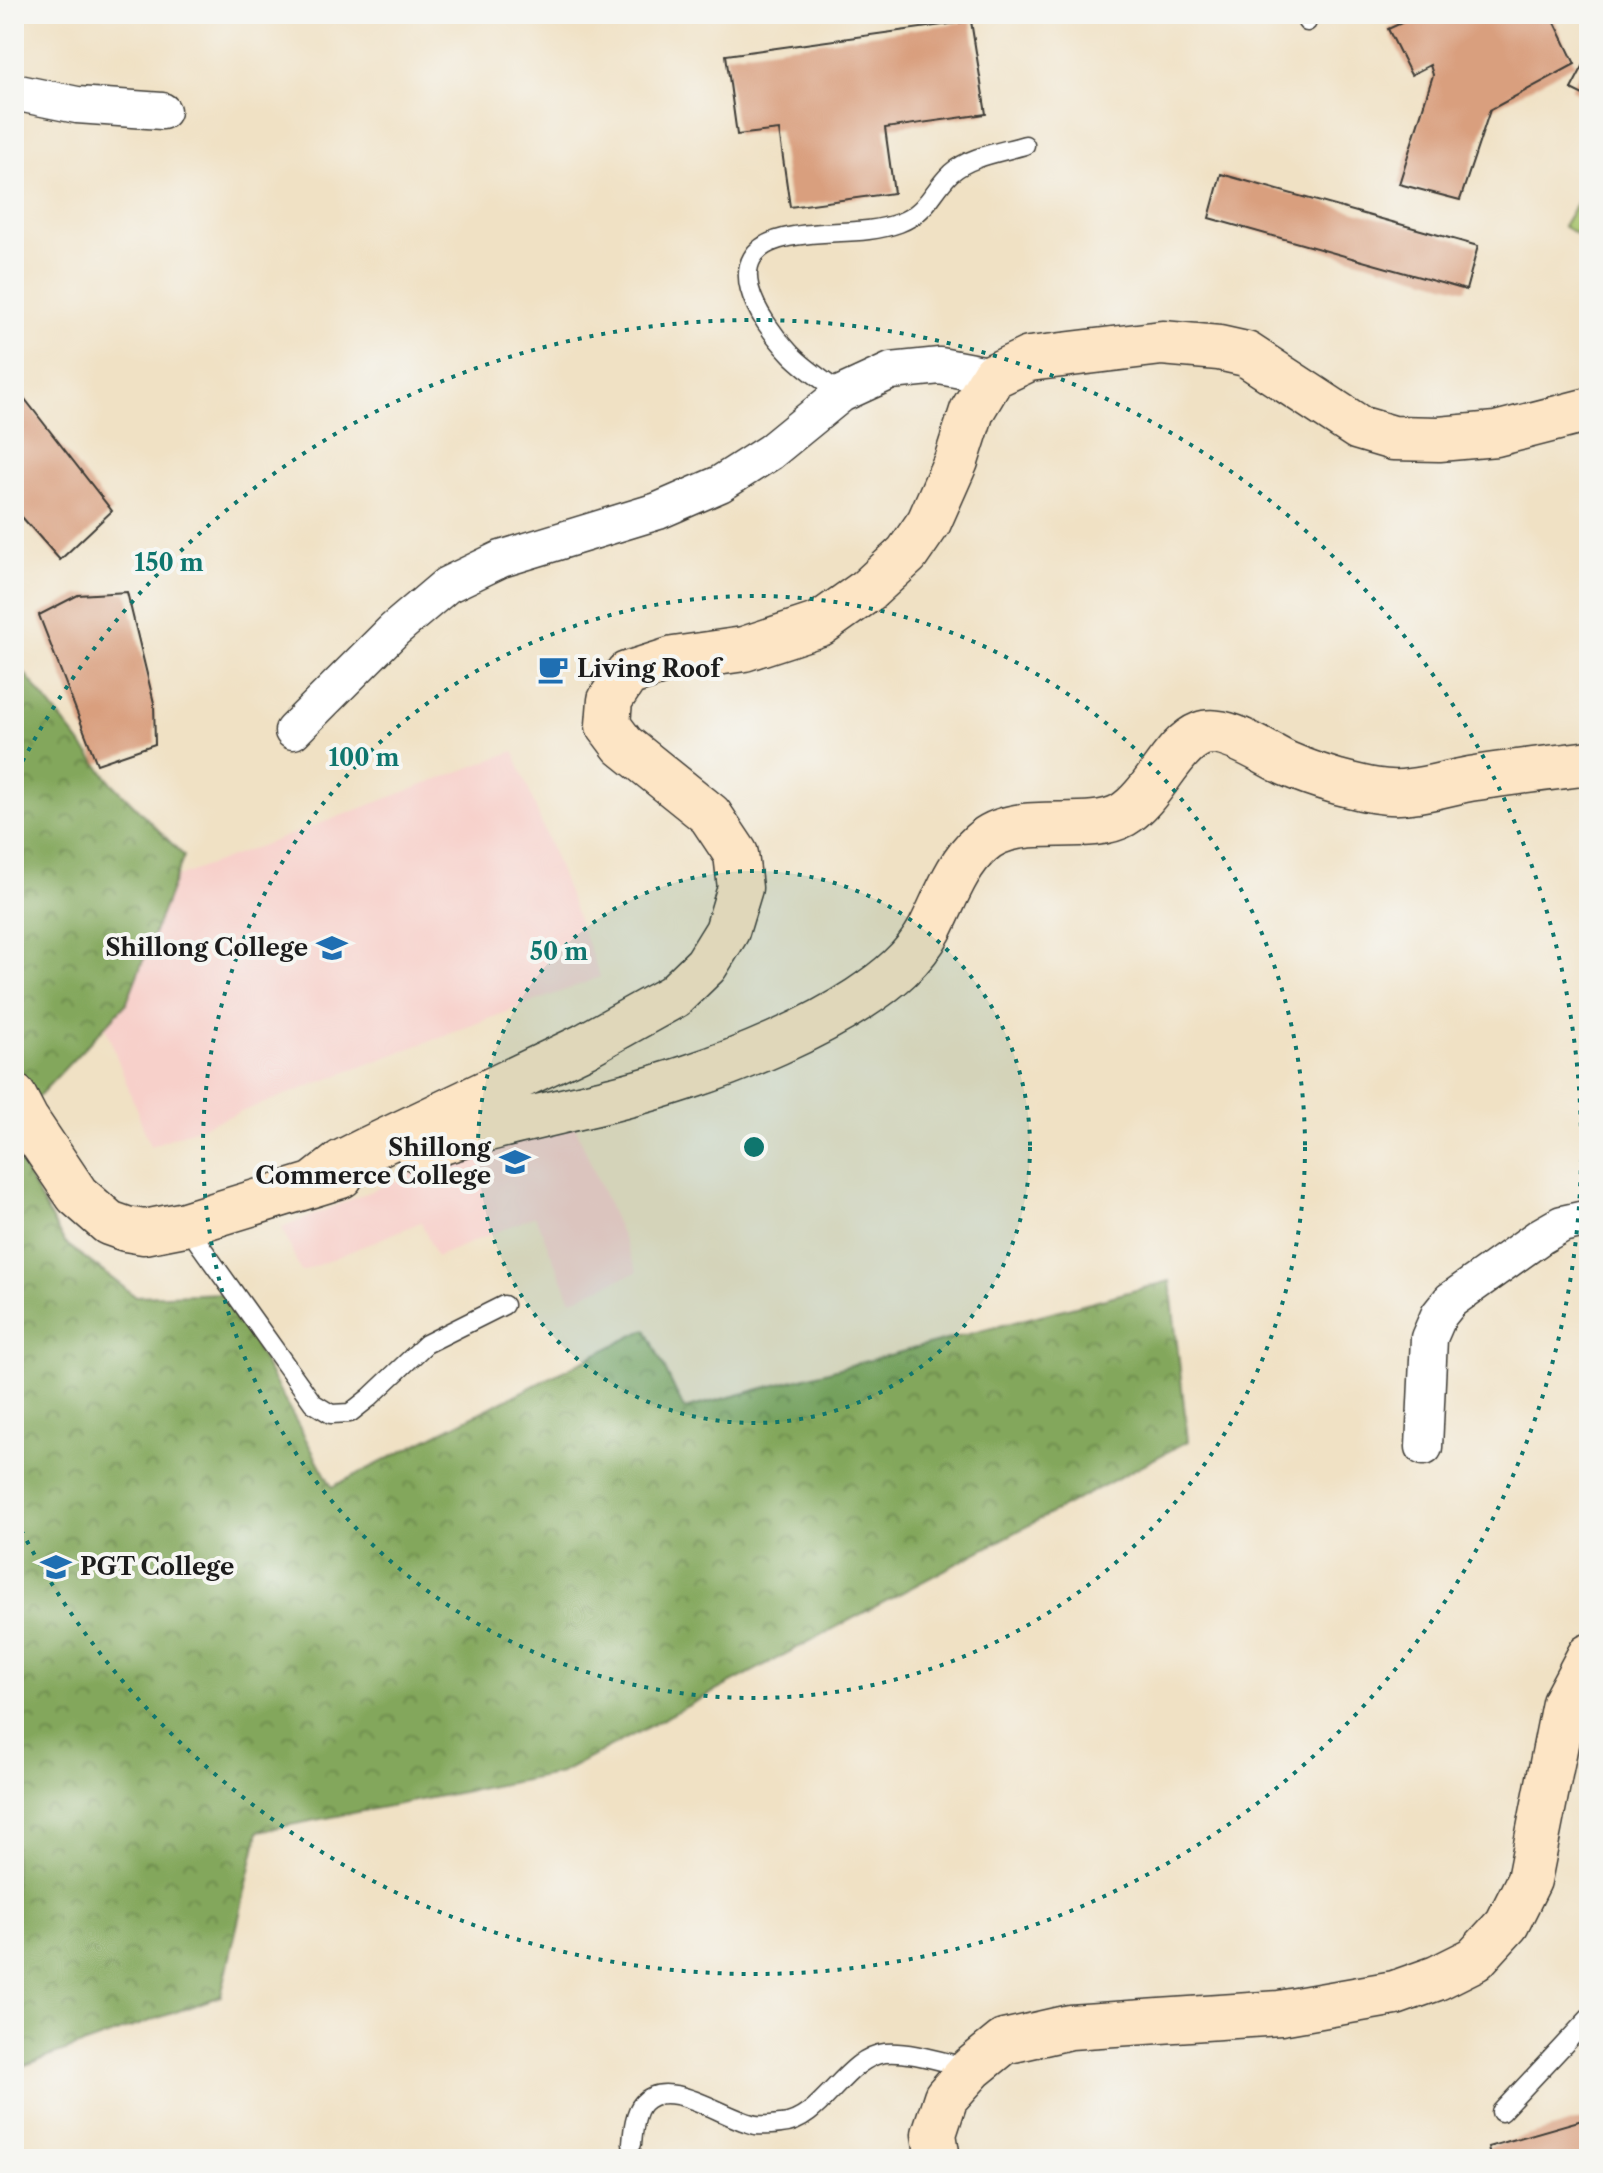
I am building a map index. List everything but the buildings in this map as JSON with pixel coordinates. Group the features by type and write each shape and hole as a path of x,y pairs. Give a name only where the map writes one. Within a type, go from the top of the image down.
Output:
{"street":[{"path":"14,92 77,105 162,111"},
{"path":"314,1184 342,1162 584,1046 674,996 706,965 727,931 740,888 736,854 710,815 623,745 608,725 610,700 627,674 674,659 744,649 820,624 868,590 907,554 929,522 956,461 972,411 993,376 1029,359 1162,343 1219,348 1246,354 1359,428 1393,438 1439,439 1496,434 1589,410"},
{"path":"293,731 394,630 447,585 501,559 658,511 720,484 770,452 841,394 891,371 940,366 993,376"},
{"path":"14,1096 65,1178 95,1213 109,1223 144,1232 185,1224 454,1138 687,1078 731,1063 806,1027 858,999 906,963 930,929 964,863 979,844 996,832 1017,827 1107,821 1123,815 1162,775 1187,742 1204,732 1220,733 1287,764 1370,790 1408,792 1475,778 1589,763"},
{"path":"1424,1447 1429,1338 1439,1315 1451,1300 1541,1236 1562,1224 1589,1218"},
{"path":"938,2159 934,2134 946,2097 972,2068 1004,2042 1070,2027 1280,2013 1395,1993 1437,1978 1475,1959 1507,1924 1529,1880 1564,1703 1589,1656"}],"lane":[{"path":"841,394 790,353 763,319 746,276 750,257 763,244 786,237 891,226 913,218 954,170 974,160 1025,145"},
{"path":"185,1224 313,1403 331,1414 350,1413 426,1344 504,1305"},
{"path":"1501,2112 1589,2018"},
{"path":"632,2144 635,2122 642,2104 657,2094 674,2094 756,2125 786,2124 810,2110 862,2063 882,2053 905,2054 972,2068"}],"shaded area":[{"name":"Shillong College","path":"514,751 600,977 150,1146 65,919"},
{"name":"Shillong Commerce College","path":"568,1109 637,1272 571,1300 535,1216 436,1257 421,1222 301,1272 282,1228"}],"green space":[{"path":"1589,183 1589,242 1563,226"},
{"path":"14,660 113,784 184,856 126,1004 14,1122"},
{"path":"14,1151 64,1242 135,1296 226,1293 332,1487 646,1329 684,1409 1170,1281 1188,1441 561,1773 259,1831 221,1996 14,2069"}],"place":[{"name":"Living Roof","path":"553,669"},
{"name":"Shillong College","path":"332,948"},
{"name":"Shillong Commerce College","path":"515,1162"},
{"name":"PGT College","path":"56,1567"}]}
